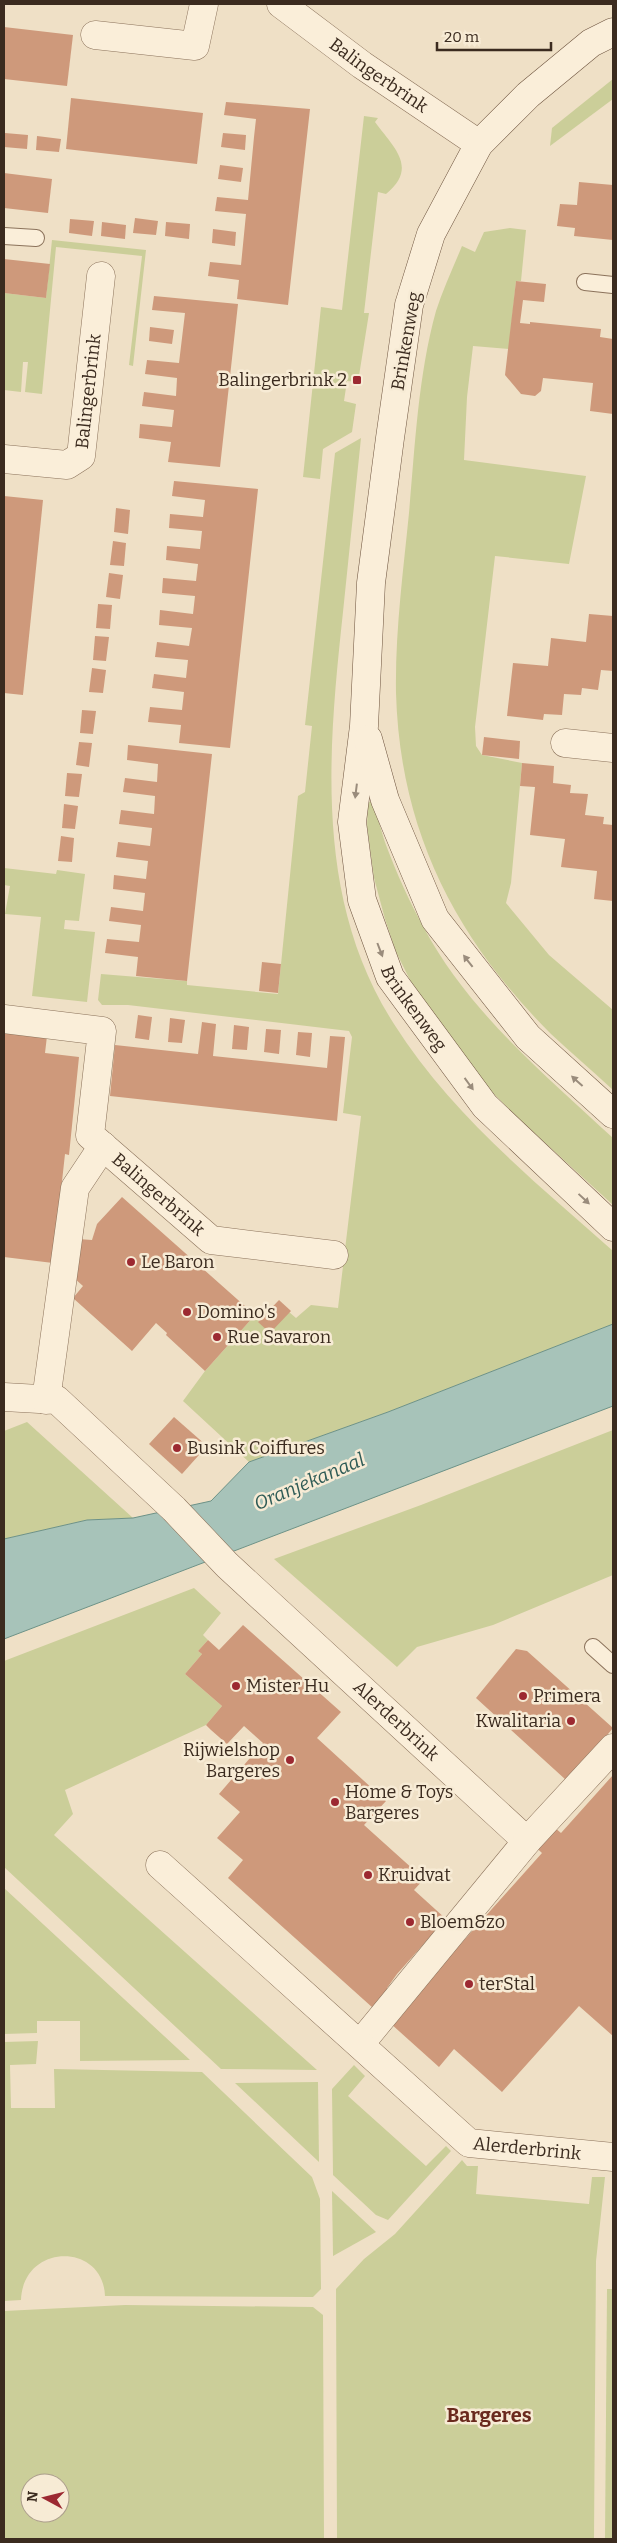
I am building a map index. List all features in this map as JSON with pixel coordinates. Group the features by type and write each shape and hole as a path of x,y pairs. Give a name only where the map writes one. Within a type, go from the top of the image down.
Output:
{"street":[{"path":"95,35 195,46 204,4"},
{"name":"Balingerbrink","path":"281,4 362,65 478,144"},
{"name":"Brinkenweg","path":"613,32 591,43 528,95 478,144 431,234 409,305 371,583 364,726 352,822 362,900 390,977 485,1106 613,1227"},
{"name":"Balingerbrink","path":"4,459 67,465 81,456 101,276"},
{"name":"Brinkenweg","path":"364,726 385,800 435,920 528,1037 613,1114"},
{"path":"565,743 613,748"},
{"name":"Balingerbrink","path":"4,1019 102,1031 90,1135 210,1240 334,1255"},
{"name":"Balingerbrink","path":"46,1400 75,1188 103,1146"},
{"path":"4,1397 46,1400"},
{"name":"Alerderbrink","path":"46,1400 57,1400 174,1509 223,1560 527,1841"},
{"path":"360,2044 527,1841 613,1748"},
{"name":"Alerderbrink","path":"160,1865 469,2144 613,2156"}],"lane":[{"path":"4,236 36,238"},
{"path":"586,282 613,285"},
{"path":"593,1647 613,1665"}],"green space":[{"path":"613,79 613,99 550,146 552,128"},
{"path":"364,116 378,118 375,122 400,157 401,175 396,184 386,194 378,192 364,313 369,313 358,382 347,381 344,401 356,404 352,432 323,449 320,479 303,477 321,307 342,310"},
{"path":"510,228 526,230 521,281 516,281 509,349 473,346 467,397 464,460 586,476 569,564 495,556 475,727 476,746 482,755 522,763 511,883 506,903 549,955 613,1010 613,1090 551,1034 517,997 487,960 461,920 439,879 421,836 408,791 400,743 396,693 398,626 418,412 430,336 436,311 462,246 475,252 484,232"},
{"path":"52,240 146,250 133,366 129,365 142,256 56,247 42,394 25,392 28,362 23,362 21,392 4,390 4,293 46,298"},
{"path":"361,438 333,718 331,771 333,824 339,876 350,927 368,976 394,1024 416,1056 441,1087 495,1145 613,1251 613,1324 388,1412 249,1462 183,1401 205,1371 255,1315 260,1320 258,1322 289,1312 296,1318 311,1305 338,1308 361,1116 343,1113 352,1037 349,1031 128,1005 102,1005 98,1000 101,974 187,981 187,985 278,994 298,796 305,792 312,726 305,725 335,453"},
{"path":"368,802 372,802 384,840 403,887 442,959 485,1014 509,1040 613,1138 613,1205 519,1119 482,1082 412,984 396,952 374,878 367,826"},
{"path":"4,868 56,874 57,870 85,874 79,921 65,920 64,929 95,932 87,1002 32,996 41,917 5,914 10,886 4,885"},
{"path":"27,1422 133,1518 87,1520 4,1539 4,1431"},
{"path":"613,1430 613,1575 493,1625 417,1647 397,1667 274,1559 421,1505"},
{"path":"194,1588 221,1613 203,1635 208,1640 198,1651 202,1654 185,1674 222,1706 206,1725 65,1790 73,1814 54,1835 317,2070 221,2069 4,1867 4,1661"},
{"path":"4,1888 190,2060 80,2061 80,2021 37,2021 37,2033 4,2034"},
{"path":"38,2041 36,2064 10,2065 11,2108 55,2108 54,2069 202,2072 312,2177 320,2199 321,2289 313,2297 105,2296 101,2278 91,2266 78,2259 63,2256 48,2259 35,2268 25,2281 21,2300 4,2301 4,2042"},
{"path":"354,2065 365,2076 348,2096 426,2166 446,2146 451,2151 388,2220 376,2215 333,2175 332,2089"},
{"path":"318,2082 319,2162 235,2083"},
{"path":"462,2160 467,2166 478,2166 476,2194 589,2204 592,2177 605,2177 596,2261 594,2539 337,2539 336,2289 364,2259 395,2234"},
{"path":"332,2191 376,2232 333,2256"},
{"path":"607,2289 613,2289 613,2539 605,2539"},
{"path":"125,2305 313,2307 323,2315 324,2539 4,2539 4,2311"}],"water":[{"name":"Oranjekanaal","path":"613,1324 613,1406 4,1639 4,1539 87,1520 133,1518 211,1501 249,1462 388,1412"}],"building":[{"path":"4,27 73,35 67,86 4,79"},
{"path":"71,98 203,113 197,164 66,149"},
{"path":"226,102 310,109 288,305 237,299 239,280 208,276 210,262 241,265 246,214 215,211 217,197 248,200 256,119 224,115"},
{"path":"5,133 28,135 27,149 4,147"},
{"path":"223,133 246,135 245,150 221,147"},
{"path":"37,136 61,139 59,152 36,150"},
{"path":"220,165 243,168 241,182 218,179"},
{"path":"4,173 52,179 48,213 4,208"},
{"path":"579,182 613,185 613,240 574,236 575,228 557,226 560,204 577,205"},
{"path":"135,218 158,221 156,235 133,233"},
{"path":"70,219 94,221 92,236 69,233"},
{"path":"102,222 126,225 125,239 101,236"},
{"path":"166,222 190,224 189,239 165,236"},
{"path":"213,229 236,232 235,246 212,243"},
{"path":"4,259 50,264 46,298 4,293"},
{"path":"516,281 546,284 544,302 523,300 520,323 530,324 530,322 601,329 600,337 613,339 613,414 590,411 593,383 543,378 541,391 535,396 521,394 505,375"},
{"path":"154,296 238,304 220,467 168,462 171,442 139,438 140,424 172,427 174,410 142,406 144,392 176,396 177,378 145,374 147,360 179,363 185,313 152,310"},
{"path":"150,327 174,330 172,344 149,341"},
{"path":"174,481 258,489 230,748 179,743 181,725 148,722 150,707 182,710 184,692 152,688 154,674 186,678 188,660 155,657 157,642 189,646 192,628 159,625 160,610 193,614 195,596 162,593 163,578 196,581 198,564 166,560 167,546 200,549 202,531 169,528 170,514 203,517 205,500 172,496"},
{"path":"4,496 43,500 23,695 4,693"},
{"path":"116,508 130,510 128,534 114,532"},
{"path":"113,541 126,543 124,566 110,565"},
{"path":"109,573 123,575 120,599 106,597"},
{"path":"98,604 112,605 110,629 96,628"},
{"path":"589,614 613,616 613,671 601,670 598,690 582,688 581,695 564,694 562,715 544,714 543,720 507,716 513,663 548,666 551,638 586,642"},
{"path":"95,636 109,637 106,661 93,660"},
{"path":"92,668 106,670 103,693 89,692"},
{"path":"82,710 96,711 93,734 80,733"},
{"path":"484,737 520,741 519,759 482,755"},
{"path":"79,742 92,743 89,767 76,765"},
{"path":"128,745 212,754 187,981 136,976 138,957 105,953 107,939 139,942 141,925 109,921 111,907 143,911 145,893 113,889 114,875 146,879 148,861 116,857 118,842 150,846 152,828 119,824 121,810 154,814 155,796 123,792 125,778 157,782 158,764 127,760"},
{"path":"522,763 554,766 553,783 571,785 570,793 588,794 585,815 604,817 603,824 613,825 613,901 594,899 597,871 561,867 565,839 530,835 535,787 520,786"},
{"path":"67,773 82,774 79,797 65,796"},
{"path":"64,804 78,806 75,829 62,828"},
{"path":"61,836 74,838 72,862 58,861"},
{"path":"262,962 281,964 278,993 259,991"},
{"path":"138,1015 152,1017 149,1040 135,1038"},
{"path":"170,1018 185,1020 182,1043 168,1042"},
{"path":"202,1022 216,1024 213,1056 327,1068 330,1036 345,1037 337,1121 110,1096 115,1045 198,1054"},
{"path":"234,1025 249,1027 247,1050 232,1049"},
{"path":"266,1029 281,1030 279,1054 264,1052"},
{"path":"4,1032 47,1036 45,1053 79,1057 69,1155 65,1154 53,1263 4,1257"},
{"path":"298,1032 312,1033 310,1057 296,1055"},
{"path":"122,1197 255,1315 205,1371 166,1335 167,1333 156,1323 132,1351 73,1298 83,1286 74,1278 78,1239 92,1240 97,1224"},
{"path":"279,1300 291,1311 270,1333 258,1322"},
{"path":"174,1417 207,1446 182,1474 149,1444"},
{"path":"243,1625 341,1712 317,1738 386,1801 364,1825 424,1879 414,1890 446,1919 397,1974 387,1988 389,1989 373,2008 228,1878 243,1860 217,1838 240,1812 219,1794 263,1743 244,1726 227,1744 211,1730 206,1725 222,1706 185,1674 202,1654 198,1651 208,1640 219,1650"},
{"path":"516,1649 527,1651 613,1728 567,1783 566,1780 476,1698"},
{"path":"613,1775 613,2036 579,2006 502,2092 454,2049 439,2067 390,2023 542,1853 529,1841 547,1821 561,1833"}],"place":[{"name":"Balingerbrink 2","path":"357,380"},
{"name":"Le Baron","path":"131,1262"},
{"name":"Domino's","path":"187,1312"},
{"name":"Rue Savaron","path":"217,1337"},
{"name":"Busink Coiffures","path":"177,1448"},
{"name":"Mister Hu","path":"236,1686"},
{"name":"Primera","path":"523,1696"},
{"name":"Kwalitaria","path":"571,1721"},
{"name":"Rijwielshop Bargeres","path":"290,1760"},
{"name":"Home & Toys Bargeres","path":"335,1802"},
{"name":"Kruidvat","path":"368,1875"},
{"name":"Bloem&zo","path":"410,1922"},
{"name":"terStal","path":"469,1984"}],"district":[{"name":"Bargeres","path":"489,2415"}]}
